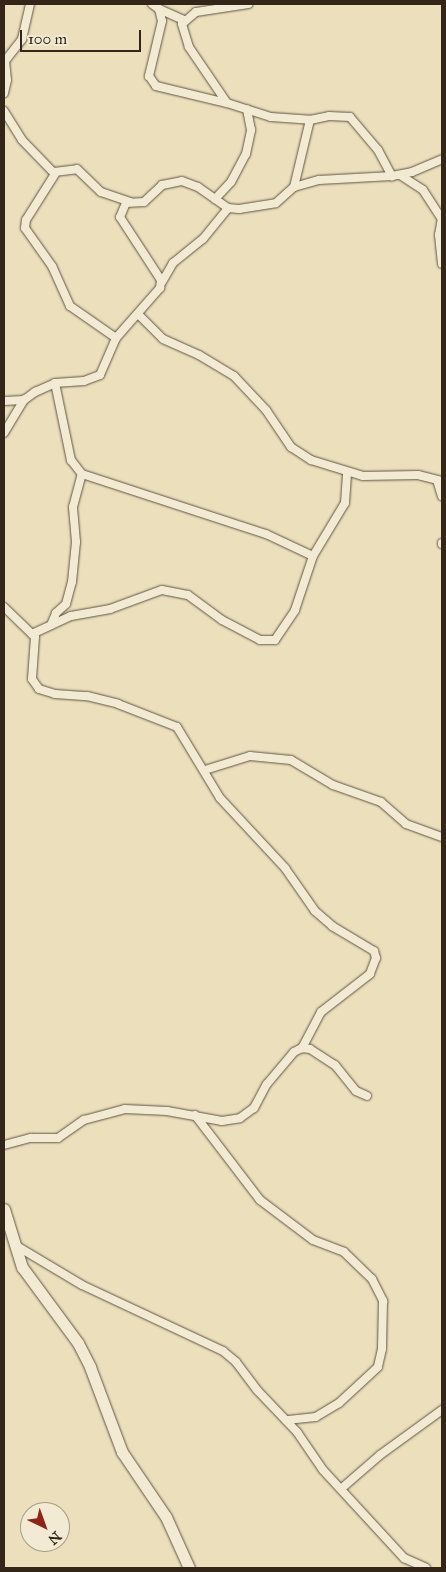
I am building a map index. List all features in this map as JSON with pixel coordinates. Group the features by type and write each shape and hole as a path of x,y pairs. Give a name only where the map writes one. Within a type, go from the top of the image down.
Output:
{"street":[{"path":"4,93 7,80 5,61 22,39 30,4"},
{"path":"152,4 184,20"},
{"path":"227,103 189,47 182,29 184,20 196,12 248,4"},
{"path":"159,9 162,21 148,76 153,83 160,88 227,103 272,117 310,120 336,116 350,117 378,150 396,176 423,190 442,219 439,235 442,264"},
{"path":"215,199 231,182 246,154 251,130 247,109"},
{"path":"4,111 22,140 54,172"},
{"path":"294,187 310,120"},
{"path":"54,172 78,169 101,192 130,202 147,201 158,188 176,181 189,183 228,208 276,203 294,187 319,180 396,176 442,159"},
{"path":"54,172 52,182 26,220 25,228 52,266 70,306 116,338"},
{"path":"130,202 124,205 120,217 162,282"},
{"path":"4,400 24,400 55,383 84,381 100,376 116,338 158,292 173,263 203,239 228,208"},
{"path":"138,315 163,339 200,355 234,376 298,453 347,472 374,477 408,475 440,480 442,496"},
{"path":"55,383 71,460 82,474 266,534 313,556"},
{"path":"4,433 24,400"},
{"path":"32,634 80,612 110,608 152,592 176,591 188,595 240,631 260,640 271,641 290,620 313,556 345,503 347,472"},
{"path":"51,625 56,613 66,604 72,582 76,542 73,507 82,474"},
{"path":"4,607 36,640 32,679 39,690 87,696 166,720 182,732 220,798 285,868 315,911 332,926 368,947 375,954 370,974 320,1012 302,1048 286,1061 248,1113 222,1121 195,1115 125,1108 84,1120 58,1138 31,1138 4,1145"},
{"path":"205,770 250,756 291,760 332,785 381,802 406,824 442,837"},
{"path":"302,1048 313,1050 335,1065 356,1091 367,1096"},
{"path":"195,1115 260,1200 313,1240 344,1252 372,1280 383,1300 383,1341 378,1367 339,1403 316,1417 286,1420"},
{"path":"4,1209 22,1268 78,1343 90,1367 122,1452 166,1516 189,1568"},
{"path":"15,1245 82,1285 223,1351 236,1362 258,1391 286,1420 323,1470 342,1488 404,1558 426,1568"},
{"path":"342,1488 442,1410"}]}
